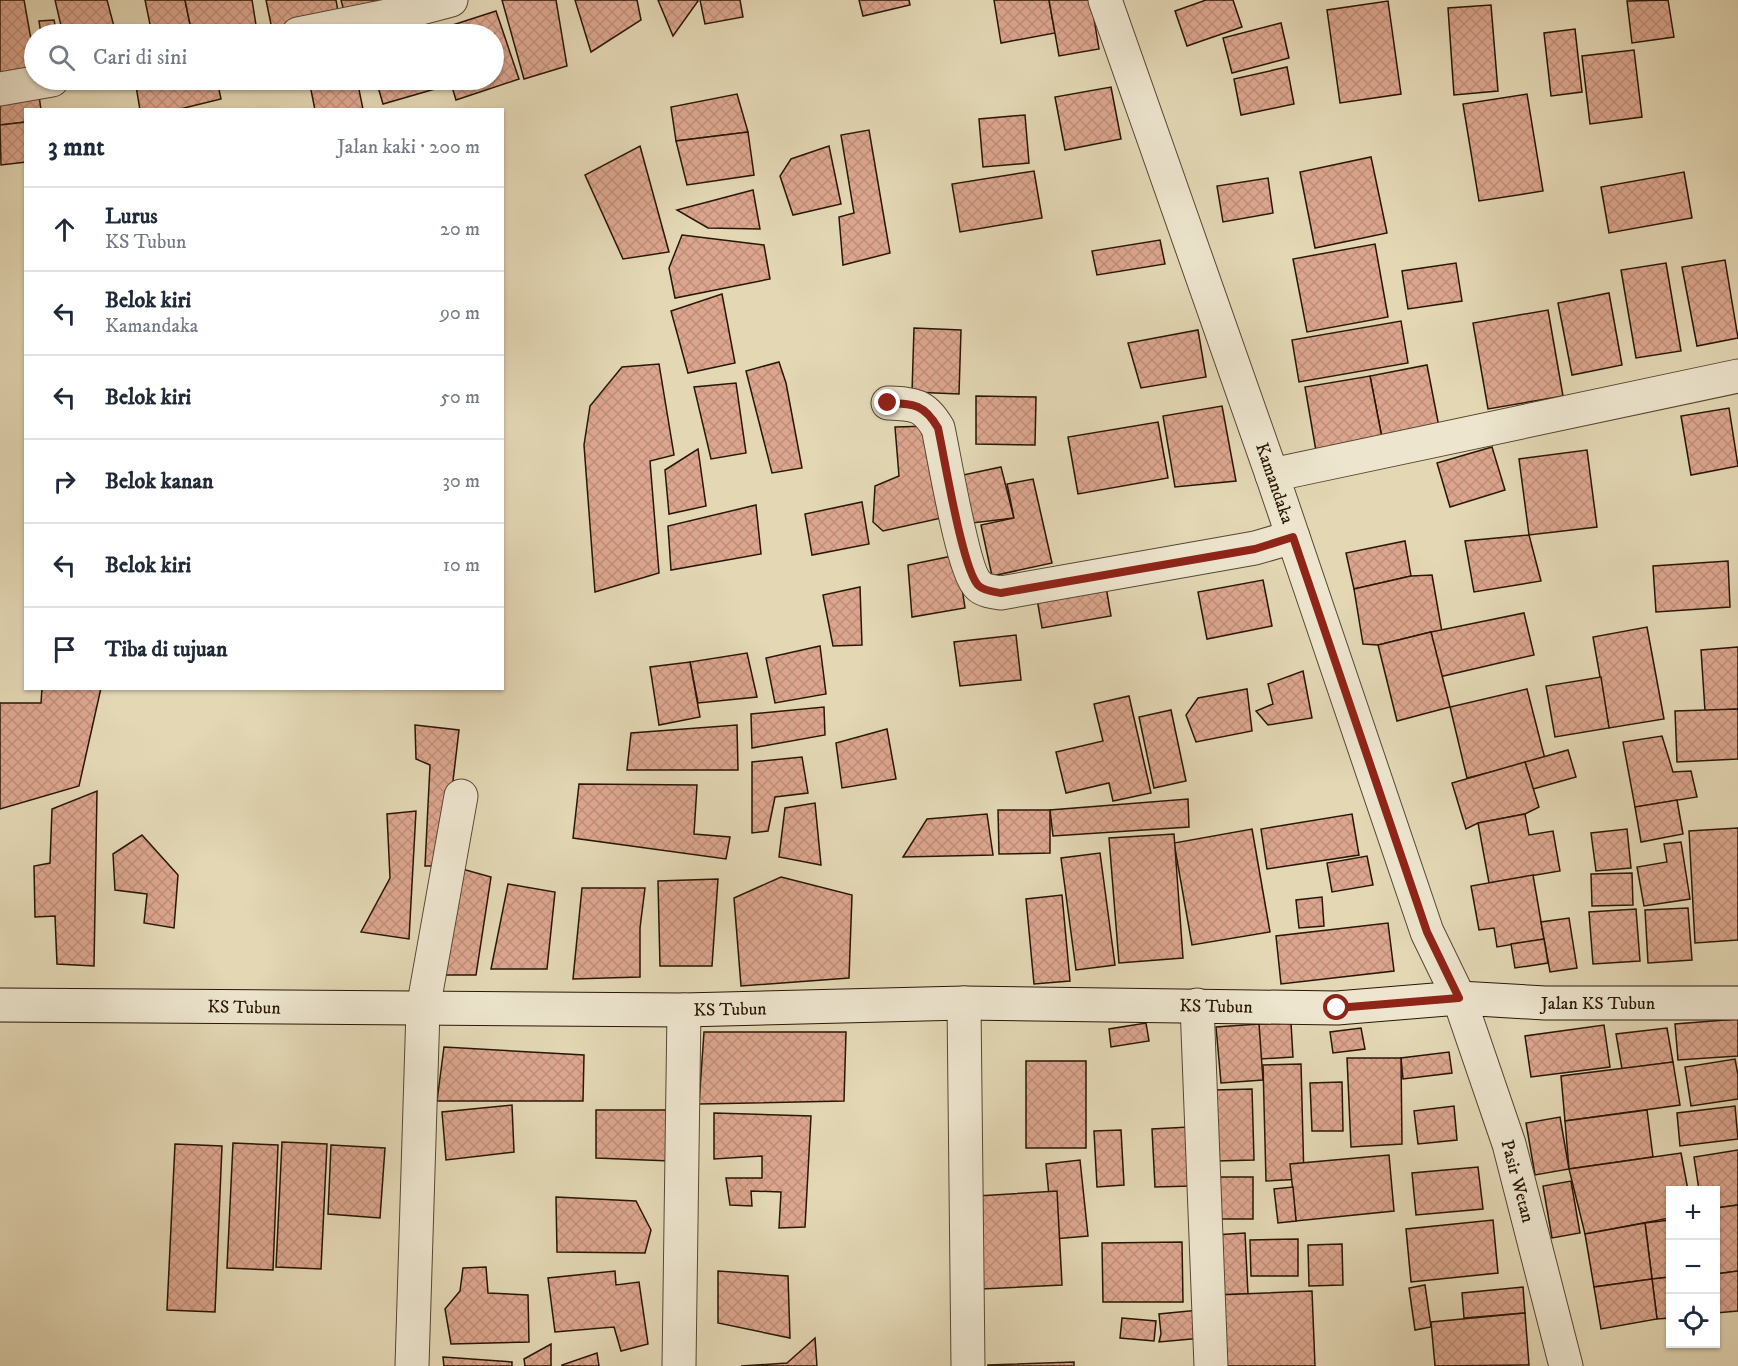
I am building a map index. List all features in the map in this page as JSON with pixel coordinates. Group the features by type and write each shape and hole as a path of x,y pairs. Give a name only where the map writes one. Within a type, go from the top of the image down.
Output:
{"street":[{"path":"348,24 451,0"},
{"name":"Kamandaka","path":"1104,0 1272,475 1427,932 1459,998"},
{"path":"0,89 24,85"},
{"path":"1272,475 1738,376"},
{"path":"888,403 911,404 923,408 938,428 966,561 979,586 989,591 1001,593 1255,549 1293,537"},
{"path":"412,1366 423,1009 461,796"},
{"name":"Jalan KS Tubun","path":"1459,998 1545,1003 1738,1003"},
{"name":"KS Tubun","path":"0,1005 684,1010 964,1003 1337,1008 1459,998"},
{"name":"Pasir Wetan","path":"1459,998 1509,1144 1566,1366"},
{"path":"964,1003 968,1366"},
{"path":"1197,1005 1211,1366"},
{"path":"679,1366 684,1010"}],"building":[{"path":"0,0 24,0 28,24 24,24 24,70 0,74"},
{"path":"55,0 107,0 113,24 61,24"},
{"path":"145,0 185,0 190,24 150,24"},
{"path":"185,0 252,0 256,24 190,24"},
{"path":"266,0 336,0 340,23 271,24"},
{"path":"341,0 393,0 346,19"},
{"path":"502,0 556,0 567,66 524,79"},
{"path":"575,0 637,0 641,20 591,52"},
{"path":"658,0 698,0 698,1 673,36"},
{"path":"700,0 740,0 743,17 705,24"},
{"path":"859,0 909,0 910,5 863,16"},
{"path":"994,0 1049,0 1055,33 1001,43"},
{"path":"1049,0 1091,0 1099,49 1059,56"},
{"path":"1206,0 1233,0 1242,27 1187,46 1175,11"},
{"path":"1668,0 1674,37 1632,43 1627,1"},
{"path":"1388,1 1401,94 1340,103 1327,10"},
{"path":"1491,5 1498,91 1454,95 1448,8"},
{"path":"420,11 424,24 388,24"},
{"path":"496,11 500,24 456,24"},
{"path":"54,20 55,24 39,24 39,21"},
{"path":"1281,23 1289,58 1232,73 1223,38"},
{"path":"1575,29 1582,92 1551,96 1544,33"},
{"path":"504,35 519,79 504,84"},
{"path":"1634,50 1642,117 1590,124 1582,56"},
{"path":"1287,67 1294,104 1241,115 1234,79"},
{"path":"1111,87 1121,139 1065,150 1055,97"},
{"path":"38,90 41,108 24,108 24,122 0,125 0,92"},
{"path":"137,90 219,90 221,99 184,108 140,108"},
{"path":"311,90 359,90 363,108 315,108"},
{"path":"379,90 432,90 383,104"},
{"path":"453,90 486,90 456,100"},
{"path":"737,94 748,132 676,141 671,107"},
{"path":"1527,94 1543,191 1479,201 1463,104"},
{"path":"1025,115 1029,163 983,167 979,119"},
{"path":"24,122 24,162 1,165 0,125"},
{"path":"869,130 890,253 843,265 839,217 854,213 841,135"},
{"path":"748,132 754,175 687,185 676,141"},
{"path":"640,146 669,252 623,259 585,175"},
{"path":"829,146 841,204 793,215 780,176 791,159"},
{"path":"1371,157 1387,233 1315,248 1300,172"},
{"path":"1034,171 1042,218 960,232 952,184"},
{"path":"1684,172 1692,218 1609,233 1601,187"},
{"path":"1268,178 1273,213 1223,222 1217,186"},
{"path":"753,190 760,229 708,228 677,210"},
{"path":"682,235 764,245 770,279 675,298 669,268"},
{"path":"1160,240 1165,264 1097,275 1092,251"},
{"path":"1375,244 1388,317 1307,332 1293,259"},
{"path":"1725,260 1738,338 1697,346 1682,267"},
{"path":"1456,263 1462,301 1408,309 1402,271"},
{"path":"1666,263 1681,351 1636,358 1621,270"},
{"path":"1609,293 1622,365 1572,375 1558,303"},
{"path":"722,294 735,363 688,373 671,311"},
{"path":"1548,310 1563,396 1488,409 1473,323"},
{"path":"1401,321 1408,363 1299,382 1292,340"},
{"path":"914,328 961,330 959,394 912,392"},
{"path":"1198,330 1206,377 1141,388 1128,343"},
{"path":"779,362 786,383 802,468 772,473 746,371"},
{"path":"659,364 674,455 650,461 659,573 595,592 584,445 590,406 622,367"},
{"path":"1427,365 1439,427 1382,438 1370,376"},
{"path":"1370,376 1382,438 1316,451 1305,387"},
{"path":"736,383 746,453 711,459 694,387"},
{"path":"976,396 1036,397 1035,445 976,444"},
{"path":"1222,406 1236,481 1175,487 1163,416"},
{"path":"1729,408 1738,466 1691,475 1681,416"},
{"path":"1158,422 1168,478 1078,494 1068,437"},
{"path":"931,426 946,517 883,531 873,522 875,486 899,476 895,427"},
{"path":"1492,447 1505,490 1450,507 1437,463"},
{"path":"698,449 706,506 669,514 665,470"},
{"path":"1587,450 1597,527 1529,535 1519,459"},
{"path":"1001,467 1014,518 972,523 963,475"},
{"path":"1033,479 1052,563 992,576 981,525 1014,518 1007,484"},
{"path":"862,502 869,544 812,555 805,514"},
{"path":"756,505 761,554 671,570 668,526"},
{"path":"1529,535 1541,581 1474,592 1465,541"},
{"path":"1405,541 1411,576 1354,589 1346,553"},
{"path":"957,555 965,608 912,617 908,565"},
{"path":"1728,561 1730,607 1656,612 1653,566"},
{"path":"1432,575 1442,632 1431,632 1378,645 1363,644 1354,589 1411,576"},
{"path":"1263,580 1272,626 1207,639 1198,592"},
{"path":"1105,581 1111,616 1042,628 1036,593"},
{"path":"860,587 862,645 833,646 823,595"},
{"path":"1524,613 1534,655 1439,677 1431,632"},
{"path":"1647,627 1664,719 1609,728 1593,637"},
{"path":"1431,632 1450,707 1397,721 1378,645"},
{"path":"1016,635 1021,680 960,686 954,642"},
{"path":"820,646 826,694 775,703 766,658"},
{"path":"1738,647 1738,709 1705,711 1701,650"},
{"path":"747,653 757,697 698,703 690,662"},
{"path":"690,662 700,717 659,725 650,667"},
{"path":"1303,671 1312,718 1268,725 1256,711 1273,704 1268,684"},
{"path":"1601,677 1609,728 1555,737 1546,686"},
{"path":"1247,689 1252,731 1196,742 1186,715 1198,698"},
{"path":"1527,689 1545,759 1467,778 1450,707"},
{"path":"42,690 101,690 79,786 0,809 0,703 41,703"},
{"path":"1129,696 1151,793 1113,801 1109,783 1066,793 1056,752 1103,741 1094,704"},
{"path":"824,707 825,735 752,748 751,714"},
{"path":"1738,709 1738,759 1677,762 1675,711"},
{"path":"1171,710 1186,781 1154,788 1139,717"},
{"path":"415,725 459,730 443,866 425,866 430,765 416,759"},
{"path":"737,725 738,770 627,770 631,733"},
{"path":"887,729 896,779 842,788 836,743"},
{"path":"1662,736 1673,772 1691,771 1697,797 1635,807 1623,742"},
{"path":"1568,750 1576,777 1533,789 1525,762"},
{"path":"802,757 808,793 775,797 768,831 752,833 752,762"},
{"path":"1525,762 1539,807 1525,814 1478,823 1466,829 1452,783"},
{"path":"579,784 697,785 694,834 730,837 726,859 573,838"},
{"path":"97,791 94,966 57,964 55,916 35,917 34,866 50,863 52,809"},
{"path":"1188,799 1189,827 1053,836 1050,810"},
{"path":"1677,800 1683,834 1641,842 1635,807"},
{"path":"815,803 821,865 779,857 785,808"},
{"path":"998,810 1050,810 1050,853 999,854"},
{"path":"416,811 409,939 361,932 390,878 387,814"},
{"path":"987,814 993,855 903,857 927,819"},
{"path":"1352,814 1359,855 1267,869 1261,829"},
{"path":"1525,814 1529,835 1553,831 1560,871 1489,883 1478,823"},
{"path":"1738,828 1738,940 1695,943 1689,831"},
{"path":"1252,829 1270,932 1192,945 1174,843"},
{"path":"1627,829 1631,868 1596,871 1591,833"},
{"path":"1174,834 1183,958 1119,963 1109,838"},
{"path":"142,835 178,875 174,928 144,923 147,894 115,890 113,854"},
{"path":"1681,842 1690,899 1644,906 1637,867 1667,862 1664,844"},
{"path":"1100,853 1115,965 1076,970 1061,858"},
{"path":"1367,856 1373,885 1332,892 1327,863"},
{"path":"455,867 491,877 476,975 439,975"},
{"path":"1632,873 1633,905 1592,906 1591,874"},
{"path":"1533,875 1544,939 1497,947 1494,928 1479,930 1471,886"},
{"path":"781,877 852,895 849,978 741,986 734,898"},
{"path":"718,879 712,966 660,966 658,881"},
{"path":"508,884 555,892 547,969 491,969"},
{"path":"582,888 645,888 640,928 640,977 573,979"},
{"path":"1062,895 1070,981 1034,984 1026,899"},
{"path":"1322,897 1324,926 1299,928 1296,900"},
{"path":"1688,908 1692,960 1648,963 1645,910"},
{"path":"1636,909 1640,961 1593,964 1589,912"},
{"path":"1569,918 1577,968 1550,972 1541,922"},
{"path":"1388,923 1394,971 1281,984 1276,936"},
{"path":"1544,939 1548,963 1515,968 1511,944"},
{"path":"1738,1019 1738,1056 1678,1060 1675,1024"},
{"path":"1146,1023 1149,1041 1111,1047 1109,1029"},
{"path":"1291,1023 1293,1057 1260,1059 1259,1024"},
{"path":"1259,1024 1263,1080 1221,1083 1216,1027"},
{"path":"1604,1025 1610,1067 1531,1077 1525,1036"},
{"path":"1361,1028 1365,1049 1333,1053 1330,1032"},
{"path":"1667,1028 1673,1062 1622,1069 1616,1034"},
{"path":"704,1032 846,1032 844,1101 699,1104"},
{"path":"444,1047 584,1055 583,1101 437,1101"},
{"path":"1449,1052 1452,1073 1403,1079 1401,1058"},
{"path":"1347,1058 1401,1058 1402,1144 1351,1147"},
{"path":"1735,1059 1738,1099 1691,1106 1685,1067"},
{"path":"1026,1061 1086,1061 1086,1148 1026,1148"},
{"path":"1673,1062 1680,1105 1565,1121 1561,1076"},
{"path":"1301,1064 1304,1179 1266,1181 1263,1065"},
{"path":"1342,1082 1343,1131 1312,1131 1310,1083"},
{"path":"1252,1089 1254,1160 1217,1161 1214,1090"},
{"path":"512,1105 514,1152 446,1160 442,1112"},
{"path":"1454,1106 1457,1140 1418,1144 1414,1111"},
{"path":"1735,1106 1738,1139 1680,1146 1677,1113"},
{"path":"596,1110 671,1110 670,1161 596,1158"},
{"path":"1647,1110 1653,1157 1569,1169 1565,1121"},
{"path":"714,1113 811,1116 805,1227 779,1228 781,1192 751,1191 752,1206 730,1205 726,1178 762,1178 762,1156 714,1159"},
{"path":"1560,1117 1569,1169 1535,1175 1526,1123"},
{"path":"1189,1127 1191,1186 1155,1187 1152,1129"},
{"path":"1121,1130 1124,1185 1097,1187 1094,1131"},
{"path":"282,1142 327,1144 321,1269 276,1267"},
{"path":"233,1143 278,1145 273,1270 227,1268"},
{"path":"175,1144 222,1146 215,1312 167,1310"},
{"path":"331,1145 385,1148 380,1218 328,1214"},
{"path":"1738,1150 1738,1205 1720,1207 1720,1186 1698,1186 1694,1157"},
{"path":"1681,1153 1687,1186 1666,1186 1666,1219 1585,1234 1569,1169"},
{"path":"1389,1155 1394,1211 1296,1221 1290,1164"},
{"path":"1080,1160 1088,1236 1053,1239 1046,1164"},
{"path":"1478,1167 1483,1209 1416,1215 1412,1173"},
{"path":"1213,1177 1253,1177 1253,1219 1213,1219"},
{"path":"1571,1181 1580,1233 1552,1238 1543,1186"},
{"path":"1293,1187 1296,1221 1278,1223 1274,1189"},
{"path":"1057,1191 1062,1285 982,1289 977,1196"},
{"path":"556,1197 636,1201 651,1230 645,1253 557,1252"},
{"path":"1738,1205 1738,1271 1720,1273 1720,1207"},
{"path":"1493,1220 1498,1273 1411,1282 1406,1229"},
{"path":"1666,1220 1666,1277 1652,1279 1645,1223"},
{"path":"1645,1223 1652,1279 1594,1287 1585,1234"},
{"path":"1245,1233 1248,1294 1216,1295 1214,1235"},
{"path":"1298,1239 1298,1276 1251,1276 1250,1240"},
{"path":"1182,1242 1183,1302 1103,1302 1102,1243"},
{"path":"1342,1244 1343,1285 1309,1286 1308,1245"},
{"path":"486,1267 488,1293 528,1295 529,1342 451,1344 445,1309 460,1291 463,1268"},
{"path":"615,1271 616,1285 639,1282 648,1344 621,1351 614,1327 555,1332 548,1278"},
{"path":"718,1271 788,1276 790,1338 718,1323"},
{"path":"1738,1271 1738,1311 1720,1313 1720,1273"},
{"path":"1666,1277 1666,1318 1657,1319 1652,1279"},
{"path":"1652,1279 1657,1319 1601,1329 1594,1287"},
{"path":"1425,1285 1431,1327 1415,1330 1409,1288"},
{"path":"1523,1287 1525,1313 1464,1318 1462,1293"},
{"path":"1312,1291 1315,1366 1220,1366 1216,1295"},
{"path":"1199,1310 1202,1338 1159,1342 1161,1334 1159,1314"},
{"path":"1525,1313 1529,1365 1435,1366 1431,1322"},
{"path":"1122,1318 1156,1321 1154,1341 1120,1338"},
{"path":"815,1338 817,1366 741,1366 787,1363"},
{"path":"551,1344 551,1366 525,1366 524,1359"},
{"path":"597,1353 599,1366 562,1366 562,1365"},
{"path":"443,1357 512,1362 512,1366 444,1366"},
{"path":"1074,1362 1074,1366 988,1366 988,1365"}],"route":[{"path":"888,403 911,404 923,408 938,428 966,561 979,586 989,591 1001,593 1255,549 1293,537 1427,932 1459,998 1337,1008"}]}
